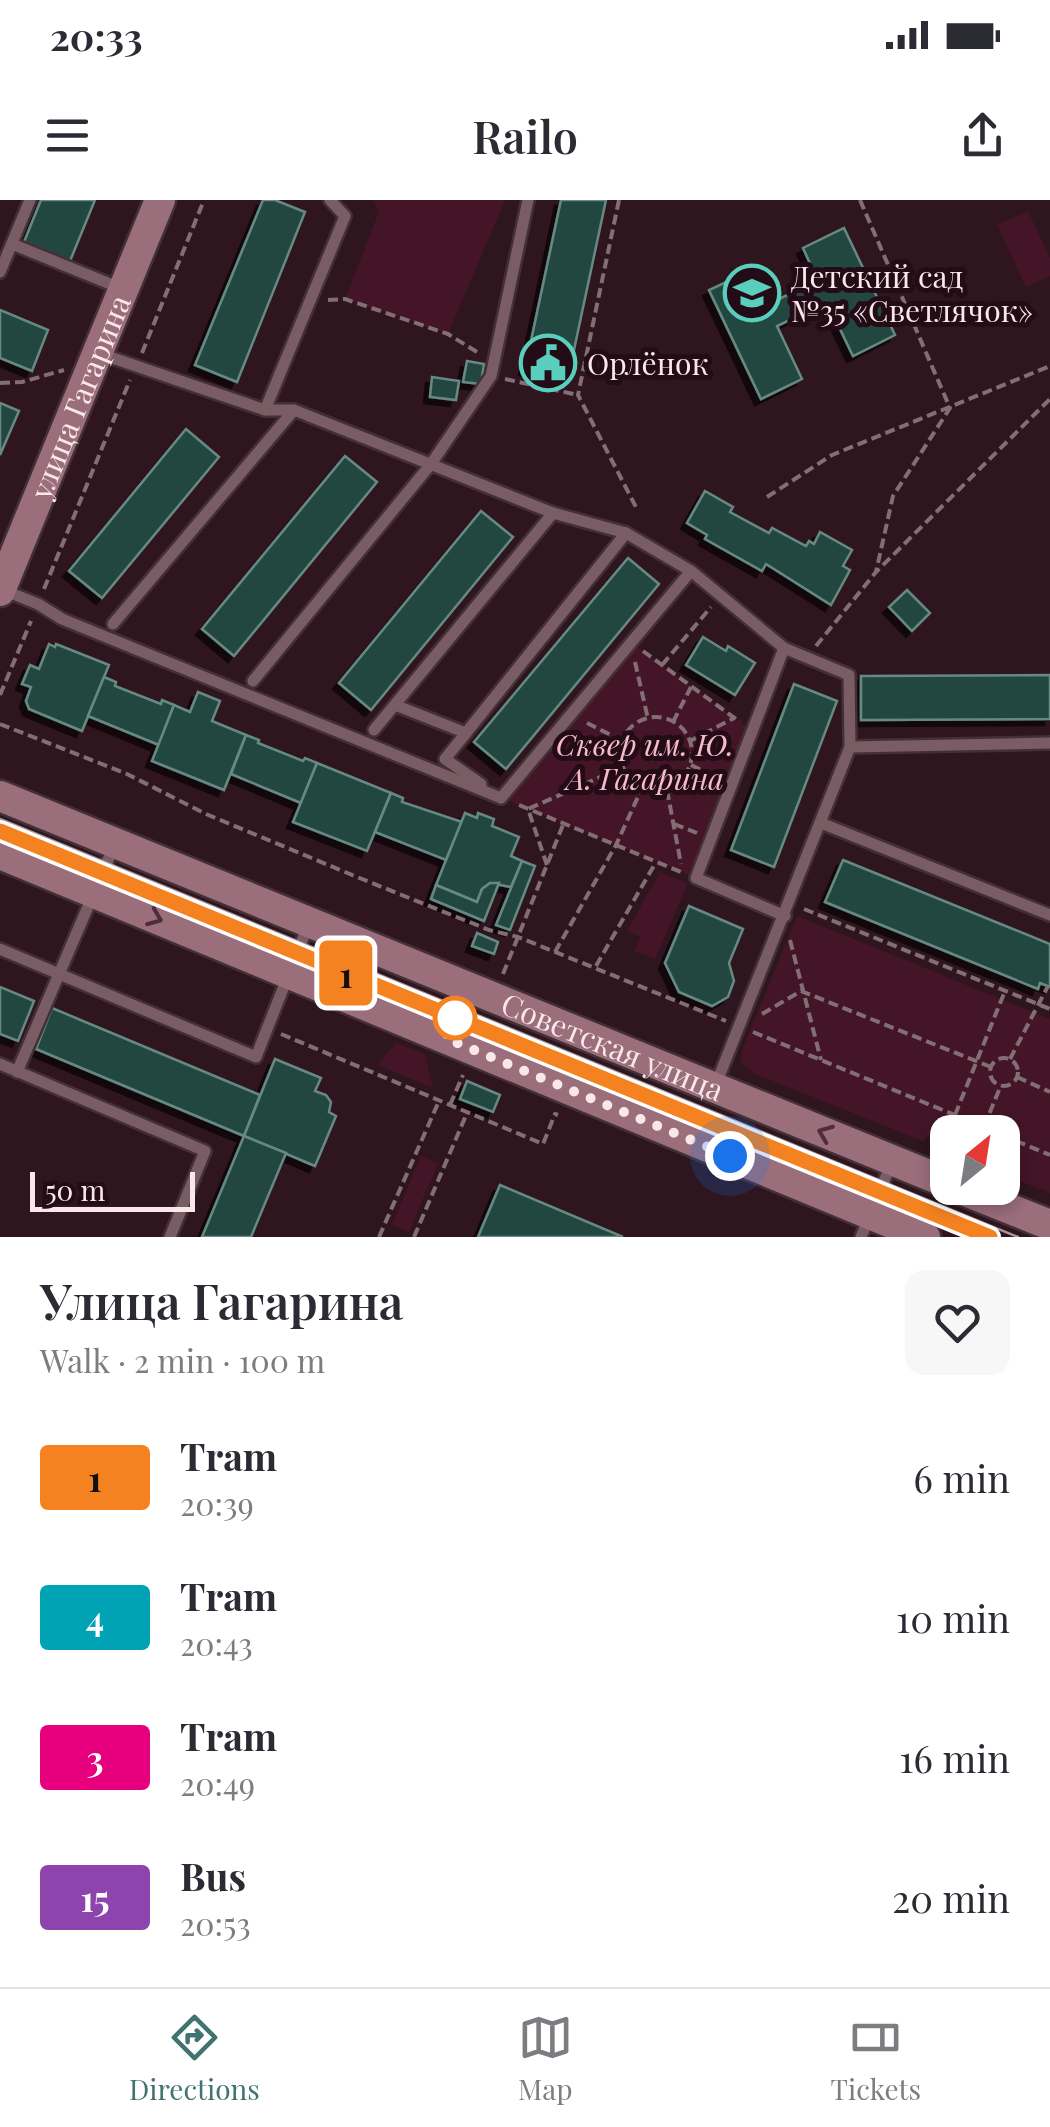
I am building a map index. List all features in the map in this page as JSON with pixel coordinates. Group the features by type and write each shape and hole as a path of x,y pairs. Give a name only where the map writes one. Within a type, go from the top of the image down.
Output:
{"main road":[{"name":"улица Гагарина","path":"0,590 160,200"},
{"name":"Советская улица","path":"0,796 930,1176"},
{"name":"Советская улица","path":"0,854 289,974 866,1226 925,1237"},
{"path":"1000,1205 1050,1225"}],"lane":[{"path":"0,272 30,200"},
{"path":"264,410 345,216 330,200"},
{"path":"253,681 431,464 492,369 528,200"},
{"path":"12,244 124,290"},
{"path":"98,353 264,410 294,410 554,513 626,534 691,571 784,648 849,675 850,746 714,1088"},
{"path":"112,624 294,410"},
{"path":"374,730 554,513"},
{"path":"500,798 445,759 626,534"},
{"path":"500,798 691,571"},
{"path":"0,590 500,798"},
{"path":"784,648 696,878 788,910"},
{"path":"395,705 466,733"},
{"path":"850,746 1050,742"},
{"path":"821,823 1050,914"},
{"path":"17,1072 116,844"},
{"path":"0,949 256,1056 309,922"},
{"path":"0,1064 205,1151 170,1237"},
{"path":"866,1226 892,1161"}],"path":[{"path":"0,695 204,200"},
{"path":"619,200 578,396 638,511"},
{"path":"860,200 950,408"},
{"path":"310,301 345,299 448,334 492,369 578,396"},
{"path":"767,497 832,455 1050,366"},
{"path":"0,383 22,382 64,370"},
{"path":"806,658 876,572 1050,399"},
{"path":"876,572 893,496 950,408"},
{"path":"662,665 720,596"},
{"path":"631,642 752,731"},
{"path":"631,642 648,719"},
{"path":"673,722 691,686"},
{"path":"570,715 623,741"},
{"path":"690,741 734,718"},
{"path":"648,719 673,722 690,741 690,765 682,778 667,788 643,787 623,768 623,741 633,726 648,719"},
{"path":"0,724 127,774 206,814 357,877 489,930 556,952 954,1115 1004,991"},
{"path":"690,765 732,784"},
{"path":"528,809 623,768"},
{"path":"556,952 616,845 643,787"},
{"path":"500,798 683,874 667,788"},
{"path":"528,809 547,865"},
{"path":"501,978 563,824"},
{"path":"674,824 711,839"},
{"path":"595,968 656,862"},
{"path":"788,910 1050,1009"},
{"path":"788,910 802,991 821,1060"},
{"path":"1010,1059 1048,986"},
{"path":"740,1027 802,991"},
{"path":"802,991 992,1067"},
{"path":"267,1028 543,1144 555,1114 574,1122"},
{"path":"1010,1059 1017,1065 1017,1078 1001,1085 991,1076 992,1067 997,1060 1010,1059"},
{"path":"450,1106 462,1075"},
{"path":"1017,1078 1050,1092"},
{"path":"989,1115 1001,1085"},
{"path":"379,1237 439,1101"},
{"path":"414,1237 467,1112"},
{"path":"1020,1142 1050,1154"}],"green space":[{"path":"373,200 505,200 448,334 345,299 379,212"},
{"path":"1028,211 1050,258 1050,276 1026,287 997,225"},
{"name":"Сквер им. Ю. А. Гагарина","path":"631,642 752,731 696,878 501,798"},
{"path":"660,872 688,883 655,959 634,951 640,937 627,931"},
{"path":"797,916 1050,1019 1050,1193 1020,1181 1020,1115 930,1115 930,1135 923,1141 756,1074 741,1064 742,1050"},
{"path":"396,1043 425,1054 433,1088 378,1065"},
{"path":"421,1156 438,1163 409,1232 392,1225"}],"building":[{"path":"41,200 95,200 70,261 24,242"},
{"path":"263,200 275,200 305,212 237,382 195,365"},
{"path":"561,200 606,200 568,378 525,369"},
{"path":"844,228 895,335 853,356 827,302 777,326 802,379 761,399 709,290 752,270 768,304 818,281 803,248"},
{"path":"0,310 48,330 32,371 0,358"},
{"path":"467,361 484,364 481,384 463,382"},
{"path":"432,377 459,381 456,400 430,397"},
{"path":"0,403 19,411 0,455"},
{"path":"186,429 219,457 102,598 69,571"},
{"path":"345,456 377,482 234,656 202,629"},
{"path":"705,491 733,507 730,512 769,533 772,528 806,546 809,541 814,544 820,532 852,550 843,566 850,570 831,605 766,564 762,571 705,539 707,535 687,523"},
{"path":"481,511 513,537 371,710 339,683"},
{"path":"628,558 659,584 506,769 474,742"},
{"path":"907,590 930,613 912,631 889,607"},
{"path":"703,637 726,651 728,646 755,663 735,695 686,665"},
{"path":"49,644 109,665 82,731 29,709 26,701 31,687 22,684 30,665 39,669"},
{"path":"1050,675 1050,719 861,720 861,676"},
{"path":"104,677 116,682 115,686 161,704 162,700 174,705 159,745 88,716"},
{"path":"794,684 837,701 774,867 731,850"},
{"path":"198,692 220,701 212,721 246,735 224,790 152,761 174,705 190,712"},
{"path":"246,735 303,761 305,758 317,763 301,803 231,774"},
{"path":"317,763 391,793 367,851 293,822"},
{"path":"391,793 403,798 402,802 462,822 446,860 375,832"},
{"path":"465,813 494,819 492,826 519,837 511,856 522,861 511,887 490,883 482,889 477,902 436,885"},
{"path":"843,860 1050,944 1050,987 1040,983 1038,989 825,902"},
{"path":"522,861 535,866 510,930 496,925"},
{"path":"499,883 484,921 431,899 436,885 477,902 482,889"},
{"path":"689,906 743,929 729,963 734,981 728,997 712,1006 679,992 665,963"},
{"path":"477,933 498,942 494,954 472,946"},
{"path":"0,987 34,1001 18,1041 0,1034"},
{"path":"52,1008 260,1095 244,1136 36,1049"},
{"path":"275,1059 321,1078 315,1091 331,1102 329,1112 336,1116 315,1166 244,1136"},
{"path":"467,1081 500,1095 493,1112 460,1099"},
{"path":"244,1136 286,1153 251,1237 202,1237"},
{"path":"500,1185 623,1237 478,1237"}],"tram line":[{"path":"0,819 1018,1237"},
{"name":"1","path":"0,831 990,1237"}],"place":[{"name":"Детский сад №35 «Светлячок»","path":"752,293"},
{"name":"Орлёнок","path":"548,363"}],"route":[{"path":"455,1018 445,1038 730,1156"}]}
